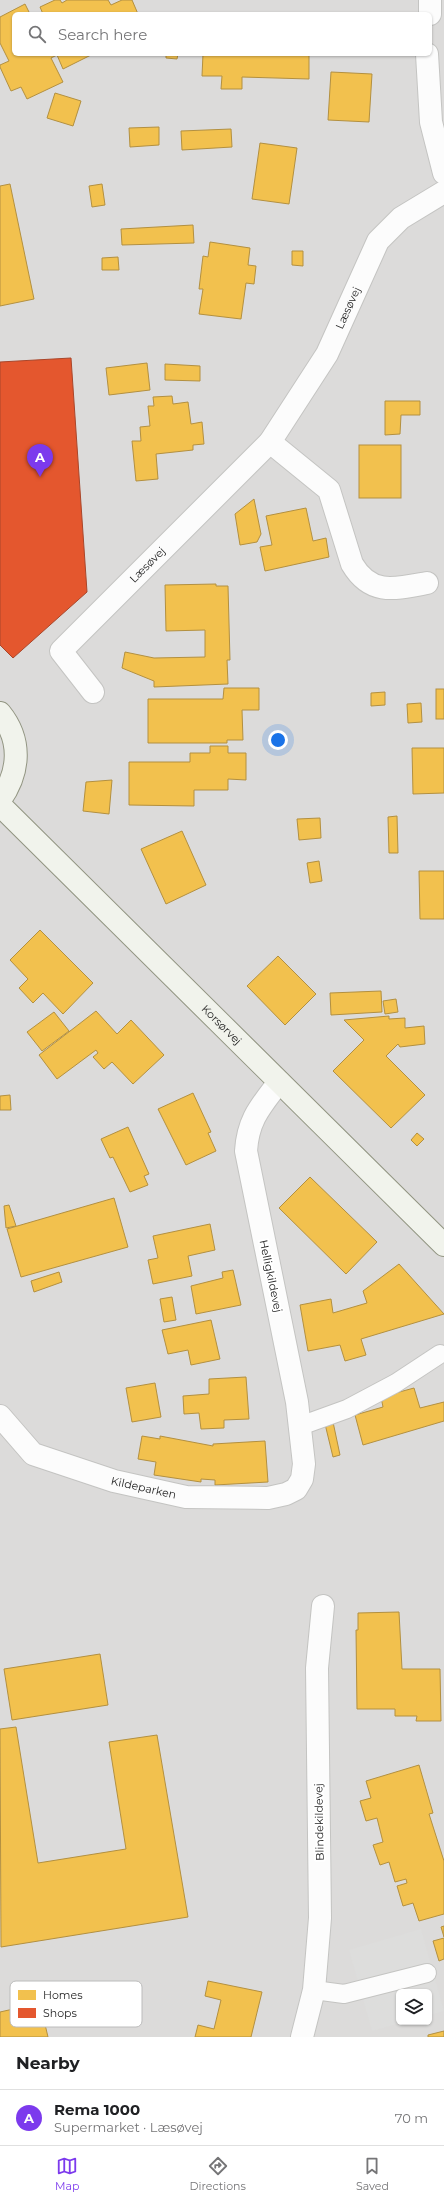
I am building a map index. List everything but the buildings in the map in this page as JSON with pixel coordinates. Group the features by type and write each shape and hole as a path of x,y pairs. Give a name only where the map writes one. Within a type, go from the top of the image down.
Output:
{"street":[{"path":"430,0 430,12"},
{"path":"428,56 432,122 444,173"},
{"name":"Læsøvej","path":"93,692 61,650 270,442 327,354 378,241 402,218 444,192"},
{"path":"270,442 330,490 352,564 368,583 383,588 427,583"},
{"path":"0,713 7,721 14,737 17,755 15,772 8,789 0,800"},
{"name":"Korsørvej","path":"0,805 444,1245"},
{"name":"Helligkildevej","path":"280,1082 254,1115 247,1133 246,1151 297,1402 304,1464 302,1479"},
{"name":"Kildeparken","path":"0,1416 33,1454 114,1481 186,1497 268,1498 286,1494 296,1489 302,1479"},
{"name":"Blindekildevej","path":"302,2037 314,1990 320,1918 317,1668 323,1606"}],"lane":[{"path":"300,1426 347,1409 396,1383 440,1354"},
{"path":"314,1990 344,1994 427,1973"}],"shaded area":[{"path":"0,0 444,0 444,2037 0,2037"},
{"path":"421,1929 444,2011 432,2014 432,1989 396,1989 396,2024 372,2031 349,1950"}],"place":[{"name":"Rema 1000","path":"40,477"}]}
